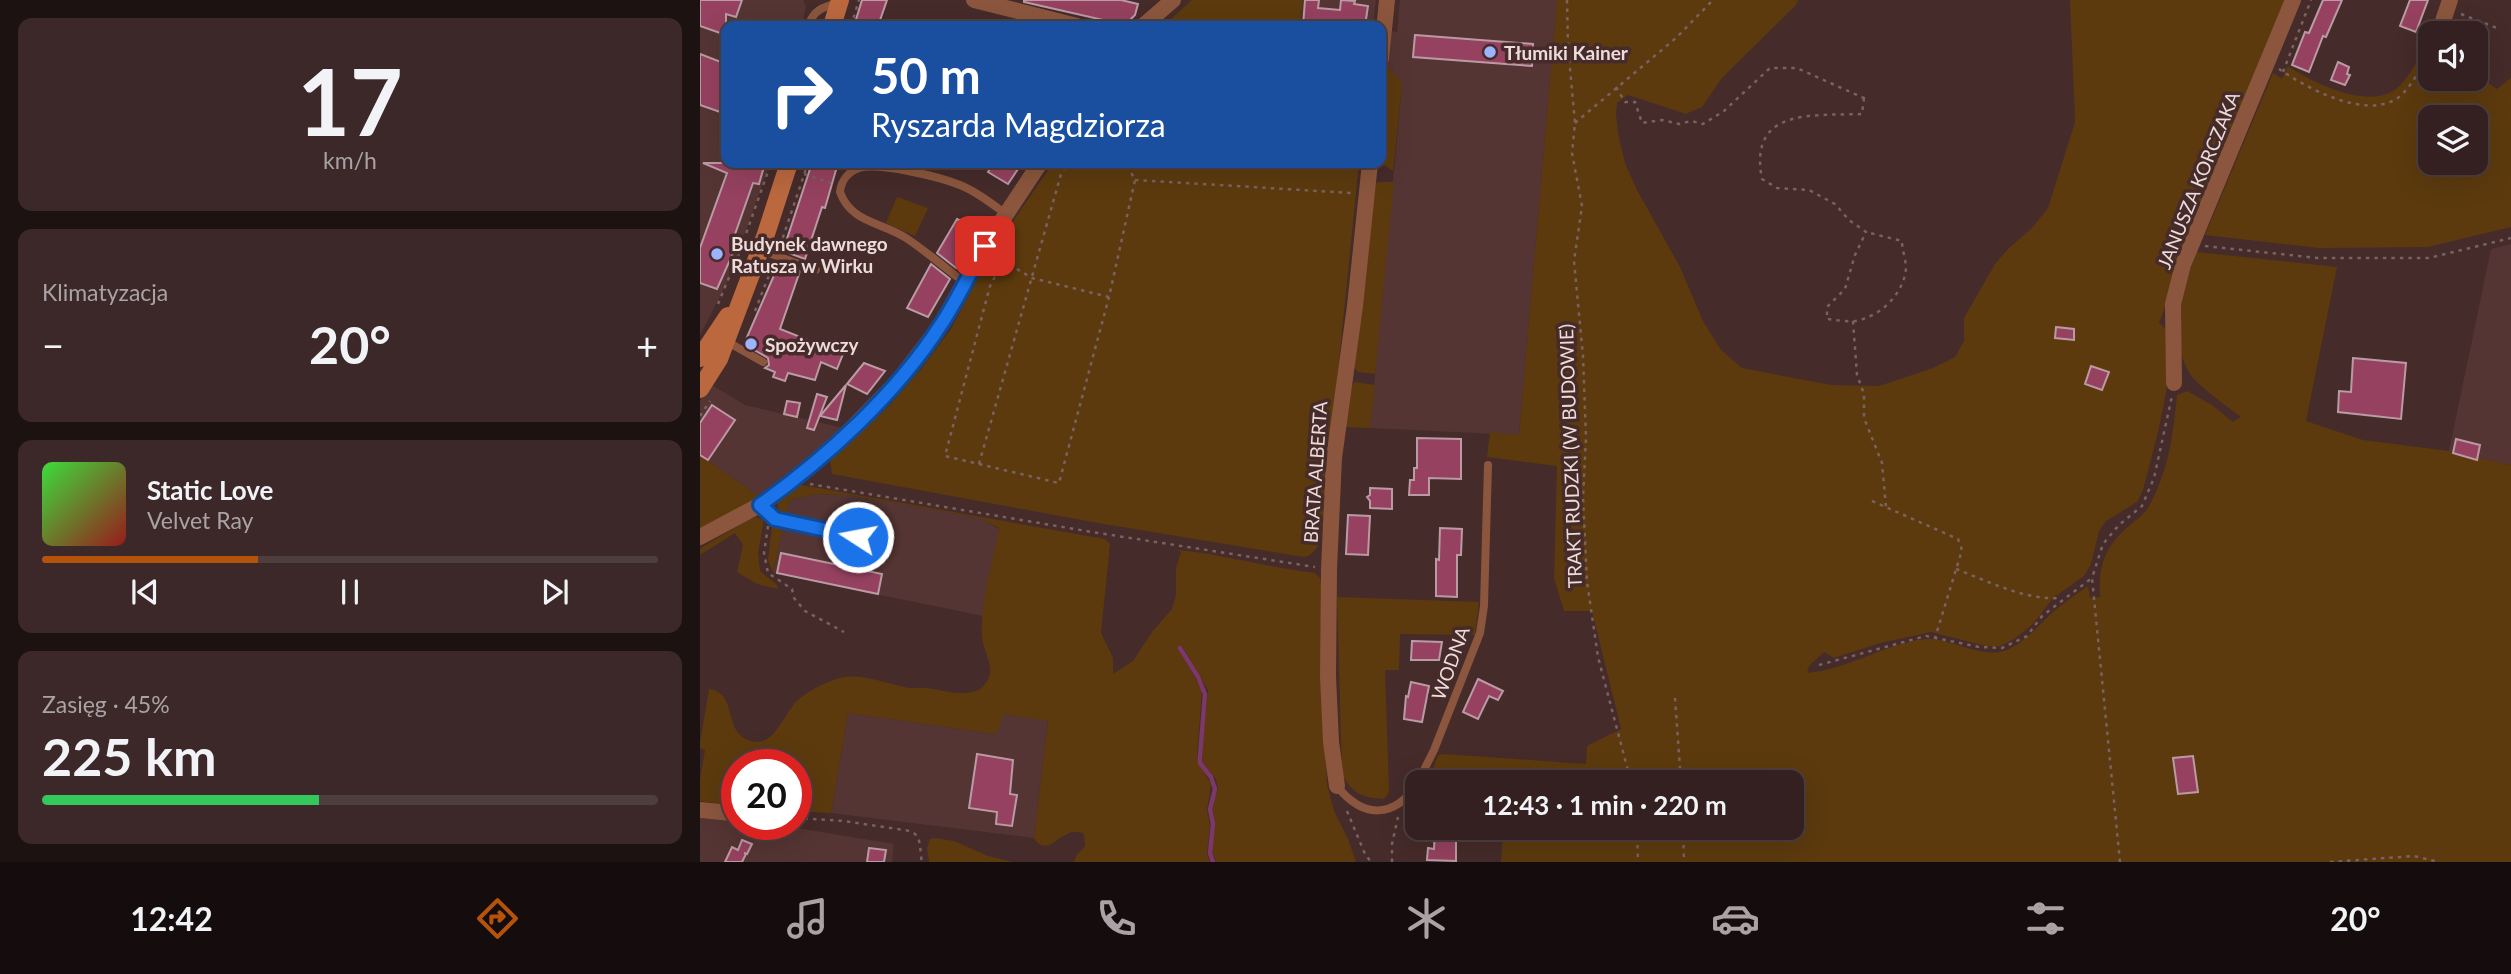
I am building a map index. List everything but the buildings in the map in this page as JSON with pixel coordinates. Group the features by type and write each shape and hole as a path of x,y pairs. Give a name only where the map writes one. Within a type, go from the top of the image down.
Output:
{"street":[{"path":"974,0 1057,21"},
{"path":"1149,21 1173,0"},
{"path":"1385,21 1387,0"},
{"name":"JANUSZA KORCZAKA","path":"2175,383 2173,304 2191,245 2269,62 2292,0"},
{"path":"834,21 840,1"},
{"path":"2443,21 2448,4"},
{"path":"700,388 719,359 746,290 787,168"},
{"path":"700,537 765,511 898,381 940,326 985,246 1037,168"},
{"name":"BRATA ALBERTA","path":"1337,786 1331,742 1328,677 1329,569 1336,429 1355,306 1369,168"},
{"path":"700,358 746,290"},
{"path":"700,810 721,813"}],"lane":[{"path":"810,21 818,8 840,1"},
{"path":"858,168 847,175 841,186 843,202 858,217 905,237 964,282"},
{"path":"888,168 963,185 1006,214"},
{"path":"760,250 816,270"},
{"path":"726,341 763,362"},
{"name":"WODNA","path":"1424,770 1480,633 1484,606 1488,465"},
{"path":"765,511 784,522 858,537"},
{"path":"1337,786 1347,799 1369,810 1390,810 1405,799"}],"path":[{"path":"853,21 859,0"},
{"name":"TRAKT RUDZKI (W BUDOWIE)","path":"1567,0 1575,123 1572,153 1582,206 1574,261 1584,356 1586,438 1583,497 1587,582 1598,656 1628,770"},
{"path":"1575,123 1676,38 1713,0"},
{"path":"2283,72 2311,0"},
{"path":"2448,4 2497,28"},
{"path":"2269,62 2307,88 2361,106 2383,104 2401,96 2418,71"},
{"path":"1616,87 1625,102 1635,102 1642,123 1662,120 1679,124 1691,121 1703,124 1724,111 1770,68 1797,68 1865,98 1862,114 1799,115 1778,123 1763,143 1759,161 1762,179 1777,188 1809,190 1835,204 1849,220 1866,232 1902,241 1906,267 1900,290 1881,311 1853,321 1827,320 1827,307 1845,289 1855,255 1866,232"},
{"path":"718,305 769,168"},
{"path":"979,464 1065,168"},
{"path":"1003,262 990,286 946,456 1059,483 1109,298 1135,180 1129,168"},
{"path":"804,174 841,186"},
{"path":"1135,180 1366,194"},
{"path":"2191,245 2318,258 2429,258 2511,238"},
{"path":"985,246 1003,262 1032,278 1109,298"},
{"path":"1853,321 1857,375 1864,394 1864,418 1882,463 1886,507"},
{"path":"2120,862 2092,578 2103,544 2119,525 2142,506 2154,478 2175,383"},
{"path":"793,481 1329,569"},
{"path":"1872,500 1958,539 1962,550 1935,638"},
{"path":"765,511 764,553 768,573 792,590 794,598 806,611 844,632"},
{"path":"1956,569 2020,593 2043,599 2063,598"},
{"path":"1819,665 1926,636 1979,647 2002,648 2027,636 2042,616 2092,578"},
{"path":"1675,698 1680,770"},
{"path":"1392,862 1395,830 1405,801"},
{"path":"1346,809 1365,855 1371,862"},
{"path":"812,819 910,831 919,838 922,862"},
{"path":"1637,840 1638,862"},
{"path":"1684,840 1684,862"},
{"path":"2330,862 2414,856 2439,862"}],"shaded area":[{"path":"700,0 803,0 806,6 803,21 721,21 721,168 768,168 727,283 700,335"},
{"path":"1192,0 1303,0 1301,21 1169,21"},
{"path":"1303,0 1376,0 1374,21 1301,21"},
{"path":"1400,0 1557,0 1519,435 1370,428 1402,84 1388,66 1392,31 1397,32"},
{"path":"1557,0 1798,0 1722,78 1702,107 1686,114 1628,95 1617,103 1618,133 1625,163 1637,190 1680,267 1703,321 1721,350 1742,368 1831,385 1879,386 1933,368 1955,357 1964,341 1964,318 1995,264 2032,228 2048,208 2075,122 2070,0 2285,0 2159,323 2169,332 2166,391 2143,490 2137,502 2106,521 2099,531 2091,564 2084,576 2053,598 2033,624 2014,639 2000,646 1986,646 1931,632 1880,643 1834,658 1824,652 1809,666 1807,673 1823,671 1917,640 1940,640 1976,651 2004,651 2023,640 2059,607 2088,586 2090,598 2100,597 2100,575 2109,549 2121,533 2147,509 2156,493 2172,438 2177,395 2187,391 2212,405 2233,422 2241,417 2190,374 2179,345 2178,329 2183,296 2197,252 2337,267 2306,421 2363,440 2449,451 2511,465 2511,862 1501,862 1503,840 1804,840 1804,770 1432,770 1438,755 1445,754 1586,764 1587,746 1621,729 1592,611 1564,611 1554,578 1557,466 1487,457 1490,432 1519,435"},
{"path":"2418,60 2418,91 2488,91 2488,83 2497,89 2511,78 2511,227 2428,247 2319,248 2205,235 2273,73 2282,79 2288,66 2311,80 2341,92 2371,97 2396,89"},
{"path":"1388,66 1402,83 1393,171 1386,166"},
{"path":"1050,168 1358,168 1322,530 1315,551 1304,557 1098,523 832,474 830,460 889,406 951,329 991,253"},
{"path":"1394,182 1375,374 1358,372 1354,367 1375,184"},
{"path":"897,197 928,208 915,236 886,223"},
{"path":"2511,244 2511,465 2449,451 2491,249"},
{"path":"1355,382 1375,385 1370,428 1345,427"},
{"path":"710,384 745,405 843,428 761,498 700,455 700,401"},
{"path":"700,455 761,498 700,531"},
{"path":"802,485 1105,539 1110,544 1101,633 1113,658 1113,674 1133,661 1152,632 1172,609 1176,595 1176,568 1181,552 1177,550 1315,573 1322,586 1327,785 1334,811 1356,862 1216,862 1212,851 1215,823 1212,805 1218,789 1216,779 1203,763 1202,752 1208,690 1182,646 1179,650 1202,690 1197,755 1211,784 1207,810 1210,826 1207,853 1210,862 1074,862 1085,846 1084,834 1076,832 1045,846 1040,844 1034,838 1048,721 1004,714 996,734 848,713 831,813 812,812 812,749 721,749 721,804 700,801 705,750 700,748 700,743 709,689 724,697 740,735 757,742 765,740 778,729 802,697 840,678 859,677 907,688 966,693 979,690 989,677 990,664 983,644 982,623 999,528 979,518 848,495 817,494 789,500 786,516 780,511 778,502 791,490"},
{"path":"817,494 848,495 980,518 999,529 983,616 773,573 789,500"},
{"path":"757,517 763,520 758,553 760,571 777,585 778,589 757,584 737,572 743,545 735,533 700,555 700,549 704,546"},
{"path":"772,526 783,527 773,573 768,560"},
{"path":"1337,597 1479,602 1475,635 1400,634 1399,670 1385,670 1389,792 1384,799 1359,794 1342,775"},
{"path":"848,713 996,734 1003,714 1048,720 1034,838 831,813"},
{"path":"700,818 721,820 721,840 812,840 812,830 894,844 892,862 700,862"},
{"path":"930,839 954,841 988,856 1013,862 929,862 927,848"}],"waterway":[{"path":"1180,648 1205,694 1200,763 1211,777 1215,789 1210,809 1213,824 1210,853 1213,862"}],"place":[{"name":"Tłumiki Kainer","path":"1490,52"},
{"name":"Budynek dawnego Ratusza w Wirku","path":"717,254"},
{"name":"Spożywczy","path":"751,344"}],"route":[{"path":"858,537 784,522 770,516 760,505 793,481 842,438 898,381 940,326 985,246"}]}
